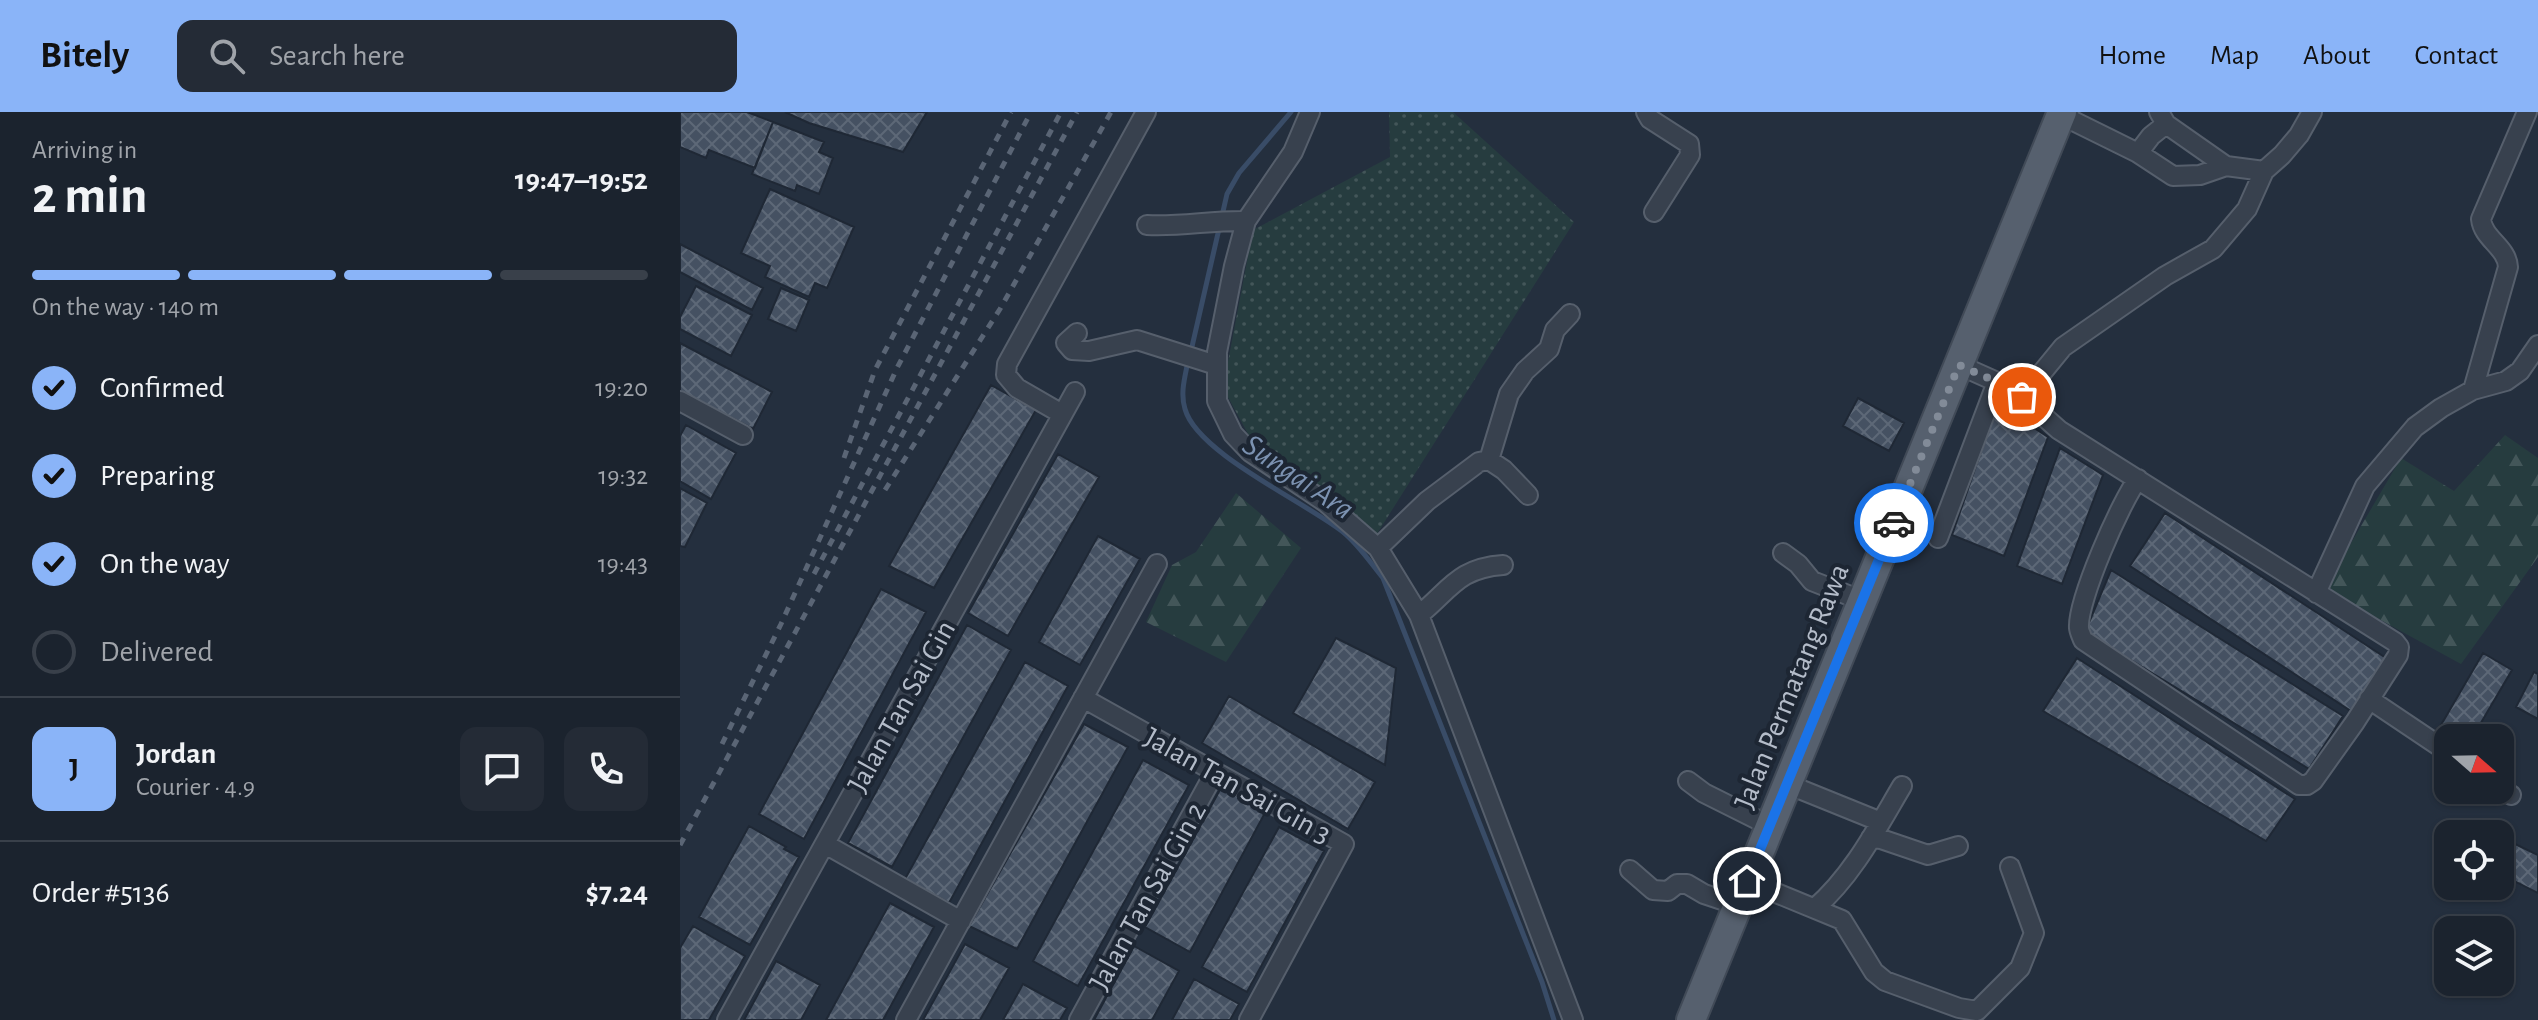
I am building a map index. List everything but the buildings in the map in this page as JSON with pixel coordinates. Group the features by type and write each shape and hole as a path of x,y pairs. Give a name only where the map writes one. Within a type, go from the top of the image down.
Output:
{"main road":[{"name":"Jalan Permatang Rawa","path":"1691,1020 2062,113"}],"street":[{"path":"1062,414 1017,388 1006,375 1007,364 1146,112"},
{"path":"1310,112 1293,152 1241,221 1213,365 1217,401 1233,434 1250,452 1325,502 1378,548 1419,615 1573,1020"},
{"path":"1646,112 1650,119 1689,144 1691,151 1654,212"},
{"path":"2022,397 2063,347 2165,276 2213,249 2247,209 2264,171 2299,135 2312,112"},
{"path":"2473,390 2508,267 2505,255 2482,228 2481,219 2527,112"},
{"path":"2062,113 2138,153 2173,176 2200,175 2226,166 2264,171"},
{"path":"2138,153 2163,118 2226,166"},
{"path":"1147,225 1241,221"},
{"path":"1489,460 1509,394 1525,371 1549,349 1555,330 1570,314"},
{"path":"1077,333 1066,343 1072,350 1089,351 1137,340 1213,365"},
{"path":"2316,593 2365,486 2415,427 2473,390 2506,381 2535,356"},
{"path":"1959,365 2022,397 2059,430 2157,490 2395,642 2399,647 2398,655 2313,781 2307,785 2299,785 2083,640 2079,630 2081,612 2112,524 2138,479"},
{"path":"1938,538 1997,382"},
{"name":"Jalan Tan Sai Gin","path":"727,1020 1075,392"},
{"path":"680,401 743,435"},
{"path":"1378,548 1427,501 1479,462 1489,460 1504,470 1528,495"},
{"path":"1783,553 1798,564 1812,581 1863,601"},
{"path":"906,1020 1157,564"},
{"path":"1419,615 1471,571 1503,565"},
{"name":"Jalan Tan Sai Gin 3","path":"1083,698 1344,844 1249,1020"},
{"path":"2369,699 2434,743"},
{"name":"Jalan Tan Sai Gin 2","path":"1079,1020 1215,772"},
{"path":"1688,781 1704,793 1770,826"},
{"path":"1787,784 1928,855 1958,846"},
{"path":"1815,908 1834,892 1902,786"},
{"path":"825,844 961,921"},
{"path":"1630,870 1653,890 1668,891 1677,884 1687,884 1704,894 1742,893 1815,908 1842,920 1874,972 1885,981 1959,1008 1977,1011 2020,968 2034,933 2010,867"}],"green space":[{"path":"1389,112 1453,112 1574,222 1368,548 1253,443 1223,388 1253,230 1390,157"},
{"path":"2505,435 2538,458 2538,557 2461,664 2324,589 2401,458 2454,491"},
{"path":"1236,493 1301,548 1226,662 1146,622 1172,565 1196,552"}],"waterway":[{"name":"Sungai Ara","path":"1191,351 1227,194 1239,173 1291,112"},
{"name":"Sungai Ara","path":"1188,361 1183,397 1185,409 1194,426 1209,443 1254,476 1343,532 1383,578 1542,982 1554,1020"}],"railway":[{"path":"844,458 875,370 1011,112"},
{"path":"722,744 781,624 897,368 1031,112"},
{"path":"814,574 1061,112"},
{"path":"680,845 1077,112"},
{"path":"885,490 1000,309 1111,112"}],"way so far":[{"path":"1894,523 1959,365 1979,372 2022,397"}],"route":[{"path":"1747,881 1894,523"}]}
